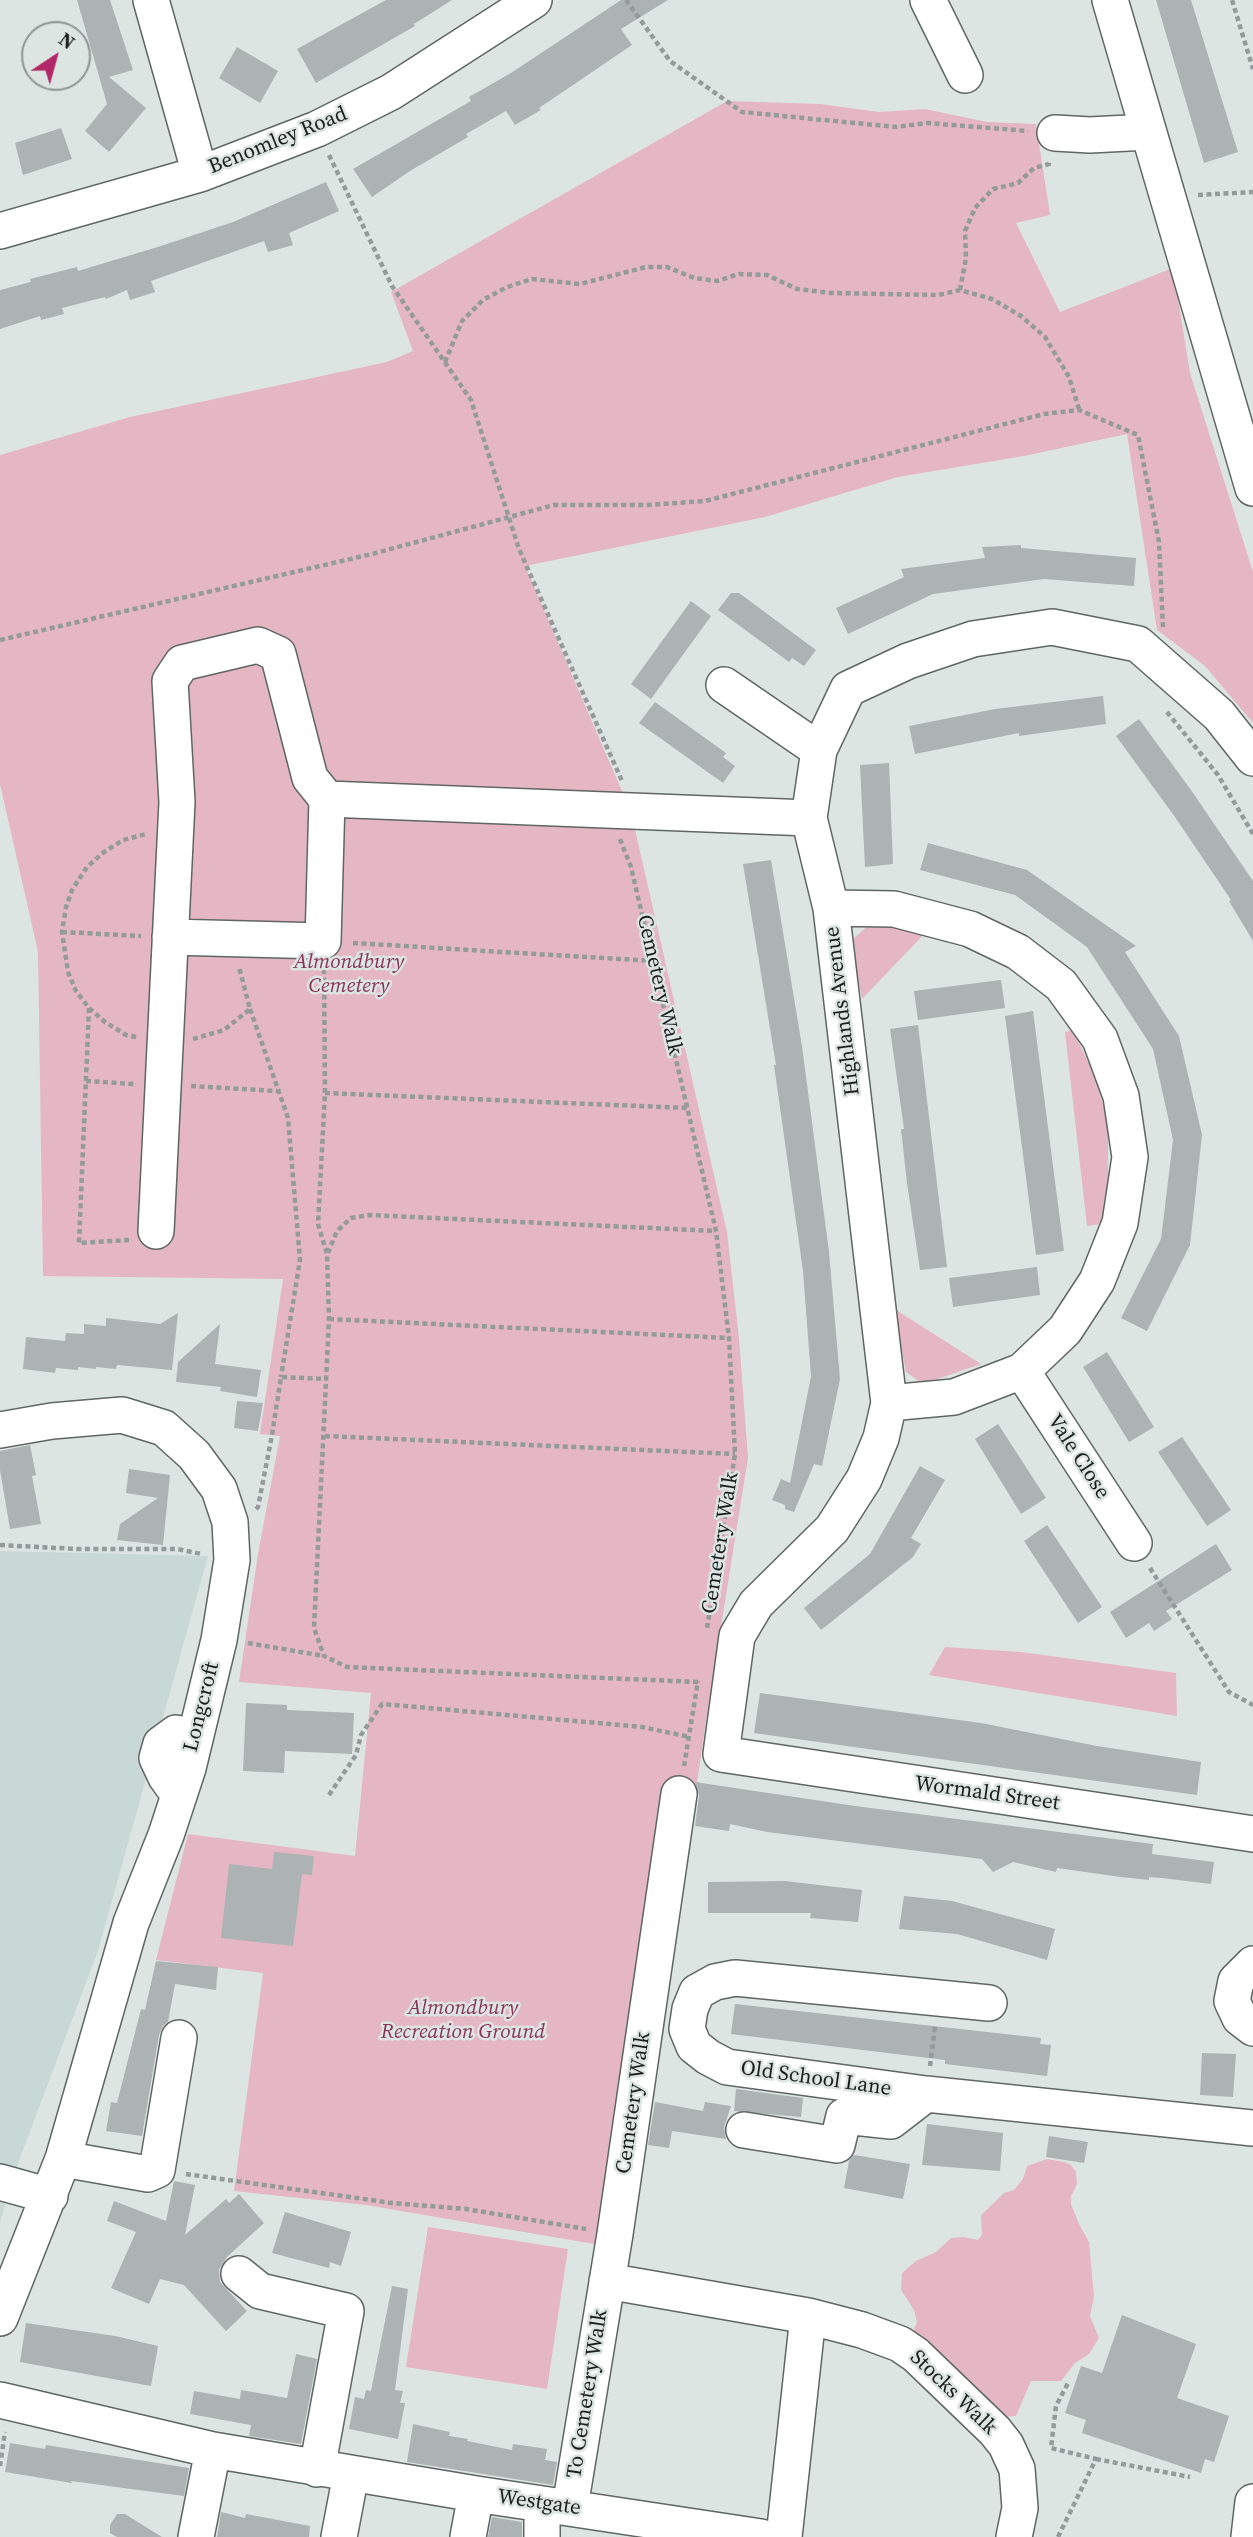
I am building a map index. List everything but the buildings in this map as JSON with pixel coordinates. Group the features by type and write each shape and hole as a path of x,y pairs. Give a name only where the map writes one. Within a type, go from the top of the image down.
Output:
{"street":[{"path":"151,0 200,174"},
{"name":"Benomley Road","path":"0,231 200,174 317,129 391,92 534,0"},
{"path":"928,0 965,75"},
{"path":"1110,0 1253,488"},
{"path":"1055,133 1090,135 1148,132"},
{"name":"Highlands Avenue","path":"722,1747 737,1636 756,1604 832,1529 864,1479 881,1438 889,1403 831,908 808,818 819,750 848,689 908,661 973,639 1052,627 1138,644 1219,715 1253,758"},
{"path":"156,1231 170,937 177,802 170,681 182,663 258,645 278,654 310,778 327,799 323,941 170,937"},
{"path":"724,685 819,750"},
{"path":"327,799 808,818"},
{"path":"831,908 894,909 970,929 1018,952 1060,985 1100,1039 1121,1096 1130,1157 1121,1223 1097,1281 1065,1330 1022,1371 954,1397 889,1403"},
{"name":"Vale Close","path":"1022,1371 1134,1543"},
{"name":"Longcroft","path":"0,1430 52,1421 122,1415 164,1428 194,1455 219,1489 230,1522 232,1560 219,1640 179,1795 131,1923 63,2159 0,2318"},
{"name":"Wormald Street","path":"722,1747 1253,1833"},
{"name":"Cemetery Walk","path":"607,2281 679,1794"},
{"path":"1253,1964 1236,1982 1232,2001 1240,2018 1253,2028"},
{"name":"Old School Lane","path":"989,2003 735,1978 715,1982 697,1992 690,2009 687,2029 694,2046 727,2067 926,2094 1253,2128"},
{"path":"63,2159 148,2174 157,2170 179,2038"},
{"path":"744,2130 837,2144 844,2116 891,2121 926,2094"},
{"path":"0,2182 50,2196"},
{"path":"239,2274 260,2291 277,2297 346,2311 334,2472 339,2537"},
{"name":"Stocks Walk","path":"607,2281 808,2316 862,2330 900,2344 916,2355 995,2431 1006,2445 1017,2469 1020,2508 1014,2537"},
{"name":"To Cemetery Walk","path":"551,2516 607,2281"},
{"path":"784,2537 808,2316"},
{"name":"Westgate","path":"0,2400 214,2450 475,2494 551,2516 761,2537"},
{"path":"196,2537 214,2450"},
{"path":"468,2537 475,2494"},
{"path":"1249,2537 1253,2502"}],"path":[{"path":"626,0 670,61 742,112 896,127 927,123 1055,133 1049,164 1034,168 1018,183 993,189 975,208 965,231 966,258 960,290"},
{"path":"1232,0 1253,69"},
{"name":"Cemetery Walk","path":"317,129 392,286 471,400 519,549 622,812 631,867 716,1231 729,1338 736,1454 706,1629"},
{"path":"1191,195 1253,192"},
{"path":"445,363 462,321 483,300 507,287 532,279 580,284 646,267 667,267 694,278 717,281 739,274 767,275 797,289 831,293 938,295 960,290 992,299 1021,316 1045,337 1069,377 1079,410"},
{"path":"0,640 372,554 554,505 647,505 705,500 1044,414 1079,410 1138,435 1159,542 1164,667"},
{"path":"1167,712 1218,775 1253,834"},
{"path":"62,932 170,937"},
{"path":"324,1656 314,1628 329,1319 327,1254 318,1224 325,1093 323,941 653,961"},
{"path":"89,1008 79,1243 125,1241 156,1231"},
{"path":"230,1522 248,1516 258,1507 300,1260 288,1118 250,1009"},
{"path":"246,1089 278,1091"},
{"path":"325,1093 688,1108"},
{"path":"327,1254 337,1231 351,1219 369,1215 716,1231"},
{"path":"329,1319 729,1338"},
{"path":"281,1377 327,1379"},
{"path":"325,1436 736,1454"},
{"path":"1134,1543 1229,1692 1253,1705"},
{"path":"0,1545 77,1549 177,1549 232,1560"},
{"path":"252,1644 324,1656 347,1668 698,1682"},
{"path":"679,1794 700,1669"},
{"path":"330,1795 356,1755 361,1735 382,1704 642,1727 722,1747"},
{"path":"926,2094 939,1998"},
{"path":"157,2170 380,2201 466,2209 615,2234"},
{"path":"1068,2383 1056,2406 1052,2448 1191,2477"},
{"path":"1058,2537 1096,2459"}],"shaded area":[{"path":"0,1551 208,1556 98,1951 20,2158 0,2222"}],"green space":[{"path":"727,101 820,104 879,112 925,109 987,122 1036,124 1050,215 1016,223 1060,312 1173,268 1190,373 1253,572 1253,723 1205,666 1157,630 1127,434 1024,456 898,477 765,517 525,566 631,812 727,1232 739,1338 748,1458 707,1714 629,2250 366,2205 234,2191 263,1973 156,1960 188,1834 355,1856 371,1693 239,1682 258,1554 280,1436 260,1434 283,1279 43,1276 38,952 0,784 0,455 130,417 387,362 413,351 391,292"},
{"path":"873,921 931,927 862,999 851,941"},
{"path":"1073,1030 1094,1074 1108,1121 1108,1178 1101,1224 1087,1226 1065,1032"},
{"path":"893,1308 981,1364 923,1384 906,1372"},
{"path":"945,1647 1021,1652 1176,1673 1177,1716 929,1675"},
{"path":"1047,2159 1065,2162 1076,2172 1077,2184 1071,2196 1071,2204 1089,2242 1094,2297 1090,2316 1099,2338 1089,2354 1075,2363 1061,2381 1031,2381 1016,2416 986,2418 910,2339 917,2322 914,2310 901,2290 902,2273 916,2261 936,2252 951,2238 978,2240 982,2235 981,2215 1004,2193 1014,2190 1023,2179 1027,2166"},
{"path":"428,2227 568,2249 547,2389 406,2367"}],"park label":[{"name":"Almondbury Cemetery","path":"349,975"},
{"name":"Almondbury Recreation Ground","path":"463,2021"}]}
